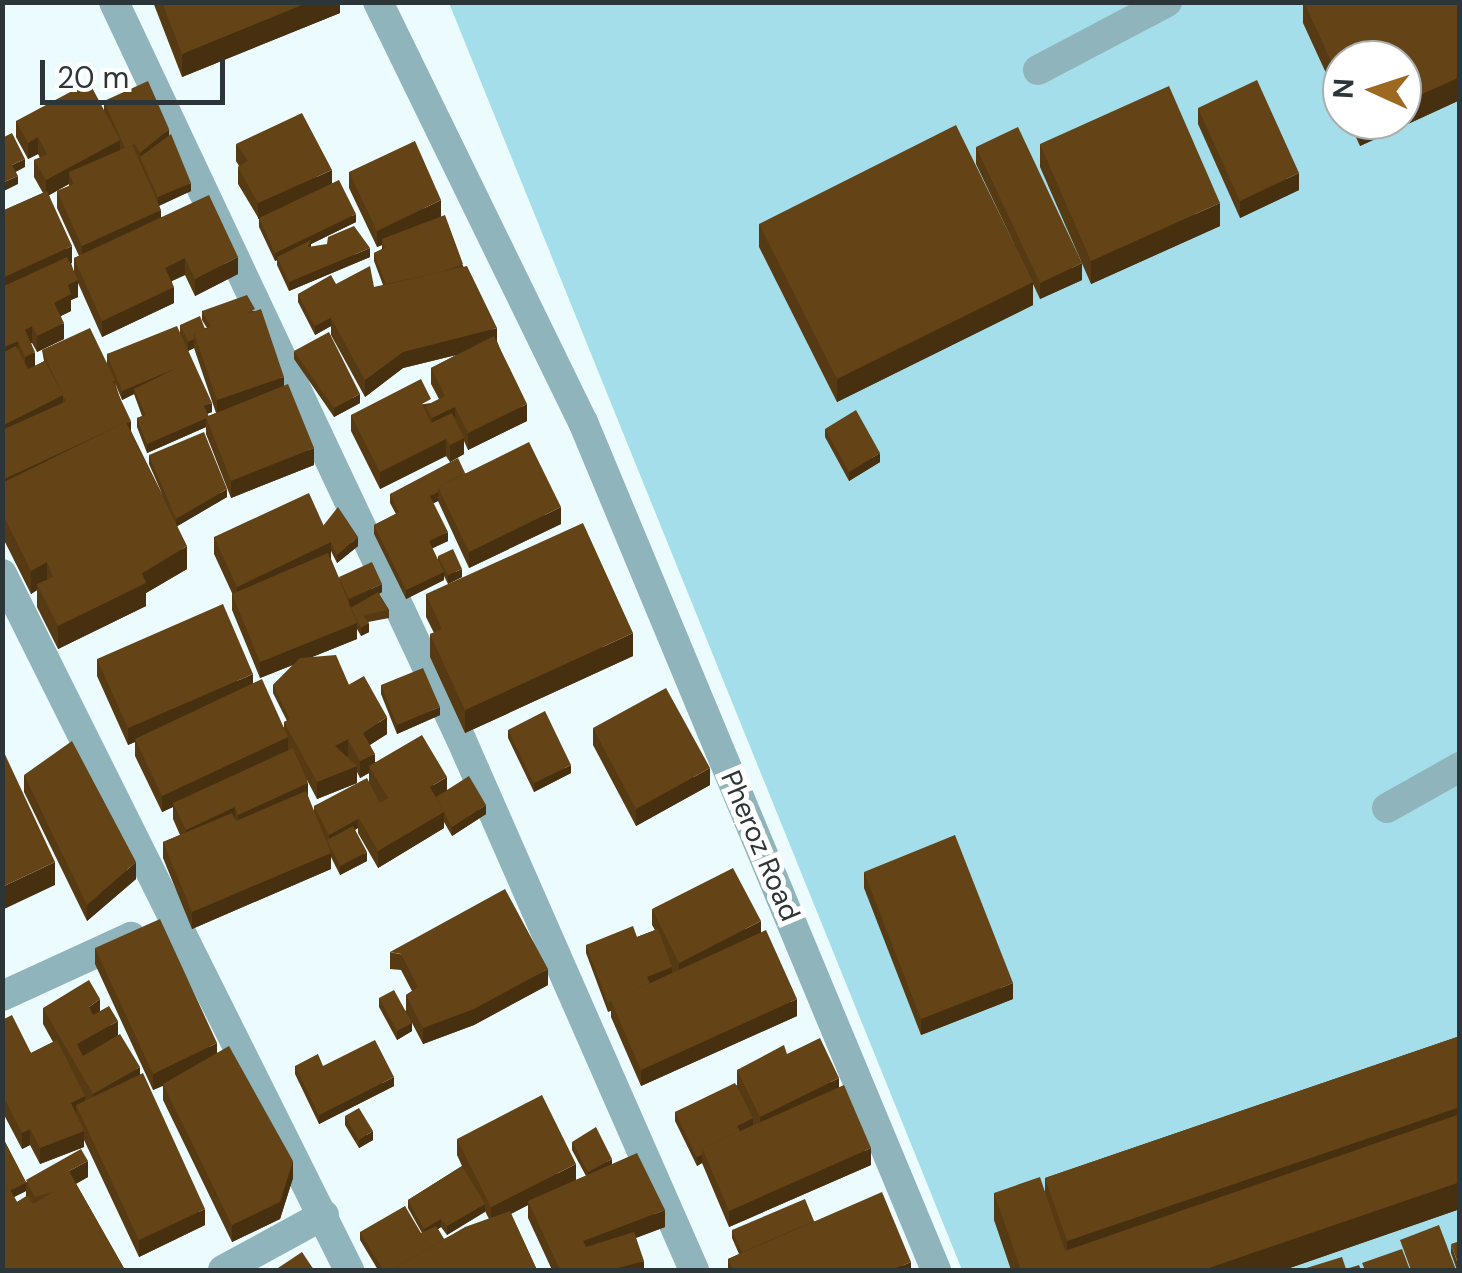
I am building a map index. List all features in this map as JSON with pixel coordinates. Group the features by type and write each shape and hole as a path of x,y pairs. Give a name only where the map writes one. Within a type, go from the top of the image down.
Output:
{"street":[{"path":"114,2 461,739 694,1270"},
{"name":"Pheroz Road","path":"378,2 583,422 936,1270"},
{"path":"1038,70 1167,2"},
{"path":"2,574 348,1270"},
{"path":"1387,808 1460,767"},
{"path":"2,996 172,918"},
{"path":"223,1270 324,1215"}],"shaded area":[{"path":"449,3 1459,3 1459,1270 962,1270"}],"building":[{"path":"162,2 309,2 182,54"},
{"path":"1304,2 1460,2 1460,77 1422,94 1422,40 1322,41"},
{"path":"1257,80 1299,173 1240,201 1198,108"},
{"path":"148,81 169,129 140,153 135,144 125,148 104,101"},
{"path":"89,82 120,140 46,180 34,160 47,154 38,137 28,143 16,121"},
{"path":"1169,86 1220,203 1091,261 1040,144"},
{"path":"302,113 332,170 258,203 238,167 248,161 236,144"},
{"path":"956,125 1033,282 837,379 759,224"},
{"path":"1018,127 1082,263 1040,283 976,147"},
{"path":"12,133 25,159 12,165 18,176 2,183 2,138"},
{"path":"171,134 191,183 158,197 140,157"},
{"path":"415,141 441,200 377,231 349,172"},
{"path":"132,145 161,210 82,246 57,191 74,184 69,172"},
{"path":"339,180 356,214 275,253 259,218"},
{"path":"47,191 72,246 2,278 2,211"},
{"path":"209,195 238,257 195,279 185,258 165,268 174,287 102,321 74,258"},
{"path":"445,215 463,264 386,284 374,253 385,248 382,239"},
{"path":"354,226 370,248 289,282 277,257 311,240 308,247 327,244 328,237"},
{"path":"67,257 78,280 68,285 71,294 54,303 64,323 37,336 32,326 25,330 35,352 25,357 18,341 2,348 2,287"},
{"path":"370,266 374,287 315,326 298,294 331,275 336,284"},
{"path":"467,266 497,328 403,352 365,380 331,318 372,288"},
{"path":"247,295 255,309 211,327 202,311"},
{"path":"261,309 284,377 217,400 194,333"},
{"path":"200,316 205,329 194,333 194,339 188,342 180,325"},
{"path":"177,326 212,403 204,406 209,417 147,444 137,418 146,415 134,389 179,367 122,391 107,354"},
{"path":"90,328 115,380 66,402 42,350"},
{"path":"329,332 360,394 334,408 294,351"},
{"path":"494,336 527,404 468,433 455,407 432,418 426,406 445,396 431,368"},
{"path":"16,346 28,369 45,361 63,395 2,426 2,353"},
{"path":"421,379 431,399 422,404 431,423 452,413 464,438 450,445 446,439 380,472 351,415"},
{"path":"112,381 131,421 2,480 2,430"},
{"path":"288,384 314,448 231,481 206,417"},
{"path":"856,410 880,453 849,472 825,429"},
{"path":"126,422 187,546 142,573 146,583 58,626 37,584 53,577 47,562 31,571 2,513 2,483"},
{"path":"204,432 227,489 176,519 149,455"},
{"path":"529,442 561,507 469,552 438,487"},
{"path":"458,458 465,473 438,487 438,492 430,496 448,532 429,541 444,572 406,590 374,525 399,512 390,494"},
{"path":"309,493 331,542 237,587 214,537"},
{"path":"338,507 358,537 337,555 323,526"},
{"path":"583,523 633,633 465,710 430,634 442,629 426,594"},
{"path":"453,549 462,569 448,575 438,556"},
{"path":"328,553 357,623 260,662 232,594"},
{"path":"372,562 382,584 349,599 339,577"},
{"path":"378,592 389,610 363,615 369,623 361,628 351,608"},
{"path":"223,604 253,674 128,728 97,659"},
{"path":"336,655 349,685 290,719 273,685 300,658"},
{"path":"423,668 440,707 397,725 381,685"},
{"path":"364,676 387,717 363,733 375,754 360,761 348,739 335,746 357,766 317,782 284,722"},
{"path":"262,679 288,737 162,796 135,739"},
{"path":"666,688 710,768 636,809 593,728"},
{"path":"545,711 571,765 534,783 508,730"},
{"path":"422,735 447,777 430,787 444,812 378,851 358,816 388,798 369,766"},
{"path":"72,741 136,862 87,905 24,775"},
{"path":"2,748 55,862 2,887"},
{"path":"293,748 308,783 238,815 235,807 186,830 173,803"},
{"path":"469,776 486,805 452,827 436,797"},
{"path":"367,778 380,803 329,835 314,806"},
{"path":"306,791 331,853 192,912 163,842 232,813 236,821"},
{"path":"353,826 367,852 340,866 327,840"},
{"path":"955,835 1013,983 921,1019 864,872"},
{"path":"733,868 761,921 679,963 652,909"},
{"path":"505,889 548,969 474,1009 423,1028 406,995 418,987 401,954 390,952"},
{"path":"160,919 217,1043 153,1074 95,948"},
{"path":"633,926 637,937 658,929 672,967 647,977 650,983 608,1003 586,945"},
{"path":"766,930 797,999 641,1070 611,1001"},
{"path":"89,980 100,999 89,1007 93,1015 109,1006 118,1021 77,1044 83,1056 120,1034 140,1067 93,1094 43,1008"},
{"path":"394,990 412,1023 397,1031 379,998"},
{"path":"12,1015 31,1053 57,1040 85,1096 71,1103 84,1131 40,1148 30,1129 22,1133 2,1094 2,1020"},
{"path":"1460,1036 1460,1107 1067,1241 1045,1178"},
{"path":"820,1038 839,1078 760,1117 737,1070 784,1045 787,1054"},
{"path":"375,1040 394,1077 319,1115 295,1066 318,1054 323,1066"},
{"path":"229,1046 293,1161 280,1202 232,1225 163,1084"},
{"path":"143,1073 205,1209 139,1240 76,1105"},
{"path":"735,1083 753,1118 737,1126 740,1131 702,1148 702,1155 697,1157 675,1112"},
{"path":"844,1085 871,1148 729,1211 702,1148"},
{"path":"542,1095 576,1164 491,1207 457,1139"},
{"path":"359,1108 373,1131 359,1140 345,1116"},
{"path":"1460,1114 1460,1182 1203,1270 1021,1270 994,1193 1040,1177 1065,1251"},
{"path":"596,1127 612,1159 588,1172 572,1142"},
{"path":"2,1136 26,1183 10,1190 8,1186 2,1189"},
{"path":"81,1149 88,1161 69,1171 125,1270 4,1270 2,1189 8,1186 17,1202 28,1195 33,1204 53,1192 35,1197 26,1180"},
{"path":"637,1153 665,1210 583,1241 586,1247 634,1232 644,1261 610,1270 560,1270 528,1201"},
{"path":"462,1166 485,1204 447,1226 441,1219 424,1229 408,1200"},
{"path":"882,1192 911,1262 891,1270 733,1270 728,1259"},
{"path":"805,1199 814,1221 742,1252 732,1230"},
{"path":"405,1206 421,1233 436,1226 444,1239 398,1269 383,1270 360,1232"},
{"path":"510,1211 537,1270 400,1270 398,1266 465,1227"},
{"path":"1439,1225 1456,1270 1411,1270 1400,1240"},
{"path":"1460,1241 1460,1269 1451,1244"},
{"path":"1402,1249 1410,1270 1365,1270 1362,1263"},
{"path":"302,1252 314,1270 275,1270"},
{"path":"1342,1257 1346,1269 1359,1265 1361,1270 1300,1270"}]}
